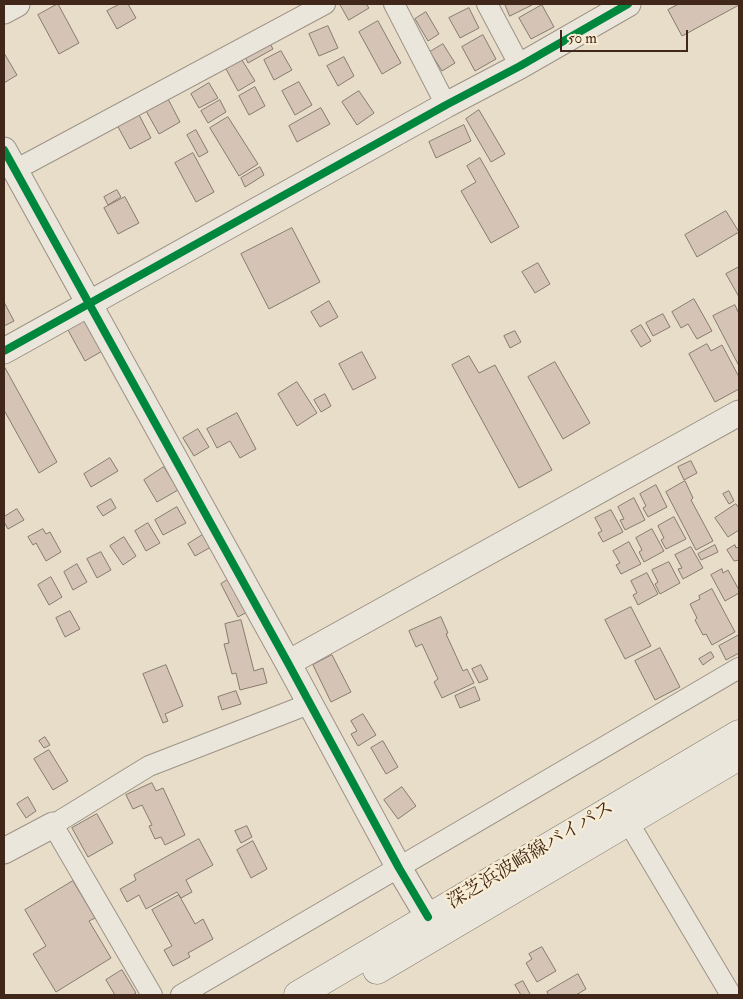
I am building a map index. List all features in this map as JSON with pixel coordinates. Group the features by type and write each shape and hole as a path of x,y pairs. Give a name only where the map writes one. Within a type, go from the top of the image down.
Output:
{"main road":[{"name":"深芝浜波崎線バイパス","path":"334,995 623,813 739,734"},
{"name":"深芝浜波崎線バイパス","path":"298,995 428,917 623,813 739,756"}],"street":[{"path":"4,11 17,4"},
{"path":"325,4 9,160 90,303 399,868 428,917"},
{"path":"394,4 446,104"},
{"path":"487,4 520,66"},
{"path":"4,351 446,104 520,66 602,10 628,4"},
{"path":"288,663 739,413"},
{"path":"181,995 739,668"},
{"path":"4,852 149,766 309,704"},
{"path":"623,813 731,995"},
{"path":"53,824 152,995"}],"building":[{"path":"58,4 79,43 59,54 38,15"},
{"path":"120,4 128,4 136,18 117,29 107,11"},
{"path":"340,4 366,4 369,8 349,20"},
{"path":"505,4 532,4 532,5 510,16"},
{"path":"679,4 739,5 682,36 668,10"},
{"path":"542,5 554,27 531,39 519,18"},
{"path":"469,8 479,28 460,38 449,18"},
{"path":"426,12 439,34 428,41 415,19"},
{"path":"378,21 401,63 382,74 359,32"},
{"path":"328,26 338,48 319,56 309,34"},
{"path":"483,35 496,59 475,71 462,47"},
{"path":"267,38 273,49 248,63 242,51"},
{"path":"443,44 455,63 442,71 430,52"},
{"path":"281,51 292,70 274,80 264,60"},
{"path":"4,53 17,75 4,83"},
{"path":"344,57 354,76 338,86 327,66"},
{"path":"242,60 255,81 238,91 226,69"},
{"path":"299,82 312,105 295,115 282,91"},
{"path":"209,83 218,98 199,108 191,94"},
{"path":"255,87 265,106 249,115 239,96"},
{"path":"359,91 374,113 357,125 342,102"},
{"path":"167,97 180,122 159,134 145,109"},
{"path":"220,100 226,112 208,123 201,111"},
{"path":"321,108 330,124 297,142 289,126"},
{"path":"479,110 505,154 491,162 466,119"},
{"path":"137,111 151,138 130,149 116,123"},
{"path":"228,117 258,164 239,176 210,128"},
{"path":"464,125 471,141 436,158 429,142"},
{"path":"196,130 208,152 199,157 187,135"},
{"path":"193,153 214,192 196,202 175,163"},
{"path":"480,158 519,227 491,243 461,191 476,182 467,166"},
{"path":"260,167 264,175 245,187 241,178"},
{"path":"117,190 121,197 108,205 104,197"},
{"path":"125,197 139,223 118,234 104,208"},
{"path":"726,211 739,232 697,257 685,235"},
{"path":"292,228 320,282 269,309 241,254"},
{"path":"538,263 550,284 535,293 522,272"},
{"path":"739,267 739,297 726,274"},
{"path":"694,299 712,331 697,339 688,324 681,328 672,312"},
{"path":"329,301 338,317 320,327 311,312"},
{"path":"4,302 14,321 4,326"},
{"path":"735,305 739,314 739,366 713,316"},
{"path":"663,314 670,327 653,336 646,323"},
{"path":"87,319 104,350 85,361 68,330"},
{"path":"641,325 651,341 641,347 631,331"},
{"path":"515,331 521,342 510,348 504,336"},
{"path":"707,344 711,351 722,345 739,377 739,389 715,402 689,354"},
{"path":"362,352 376,378 353,390 339,364"},
{"path":"469,356 479,373 495,365 552,470 519,488 452,365"},
{"path":"555,362 590,423 563,439 528,377"},
{"path":"4,366 57,462 39,473 4,410"},
{"path":"297,382 317,413 297,426 278,394"},
{"path":"325,394 331,406 321,412 314,400"},
{"path":"237,413 256,449 240,458 230,441 217,448 207,429"},
{"path":"198,429 209,447 194,456 183,438"},
{"path":"110,458 118,471 91,487 84,474"},
{"path":"691,461 697,473 684,480 678,467"},
{"path":"164,467 178,490 157,502 144,480"},
{"path":"685,481 693,498 691,500 713,541 696,550 666,492"},
{"path":"656,485 667,507 648,517 643,508 646,506 640,494"},
{"path":"729,491 734,501 729,504 723,494"},
{"path":"634,498 645,520 625,530 620,520 624,519 618,507"},
{"path":"111,499 116,508 103,516 97,507"},
{"path":"736,504 739,508 739,530 728,537 715,518"},
{"path":"177,507 186,523 163,535 155,520"},
{"path":"17,509 24,520 8,529 4,522 4,517"},
{"path":"611,510 623,532 603,542 598,533 602,531 595,518"},
{"path":"674,517 686,539 666,549 661,540 664,538 658,526"},
{"path":"148,523 160,543 146,551 135,531"},
{"path":"43,529 46,534 50,532 61,552 46,561 36,543 33,545 28,537"},
{"path":"652,529 664,551 644,562 639,552 642,550 636,538"},
{"path":"204,534 211,547 195,556 188,544"},
{"path":"124,537 136,556 123,565 110,546"},
{"path":"629,542 641,564 621,574 616,565 620,563 613,551"},
{"path":"715,545 718,552 701,560 698,554"},
{"path":"735,545 736,548 739,547 739,560 734,561 727,550"},
{"path":"691,547 703,568 683,579 678,569 682,568 675,555"},
{"path":"101,552 111,570 97,578 87,559"},
{"path":"669,562 680,583 660,594 655,584 658,582 652,570"},
{"path":"77,564 87,582 73,590 64,572"},
{"path":"722,569 723,573 728,570 739,590 739,593 725,601 711,575"},
{"path":"647,573 658,594 638,605 633,595 637,593 631,581"},
{"path":"51,577 62,597 49,605 38,585"},
{"path":"229,579 247,612 238,617 221,584"},
{"path":"712,589 735,632 712,645 706,634 703,635 695,620 697,618 690,604 700,599 699,596"},
{"path":"631,607 651,646 625,659 605,620"},
{"path":"70,611 80,629 65,637 56,618"},
{"path":"441,617 448,633 446,634 463,671 467,669 474,683 442,698 434,682 438,679 422,644 416,647 409,631"},
{"path":"241,620 254,671 263,668 267,683 240,690 236,673 232,674 224,644 229,643 225,624"},
{"path":"739,635 739,653 726,660 719,646"},
{"path":"660,648 680,687 655,700 635,661"},
{"path":"711,652 714,657 703,665 699,659"},
{"path":"332,655 351,692 331,702 313,665"},
{"path":"166,665 183,706 165,714 168,721 163,723 143,674"},
{"path":"481,665 488,679 479,683 472,669"},
{"path":"475,687 480,700 460,708 455,696"},
{"path":"236,691 241,704 222,710 218,697"},
{"path":"363,714 376,735 358,746 351,734 357,731 351,721"},
{"path":"45,737 50,745 44,748 39,741"},
{"path":"383,741 398,767 386,774 371,748"},
{"path":"49,750 68,781 53,790 34,759"},
{"path":"152,783 156,791 163,788 185,835 165,845 161,837 155,839 149,826 152,825 142,805 133,809 126,795"},
{"path":"402,787 416,806 398,819 384,800"},
{"path":"28,797 36,811 26,818 17,804"},
{"path":"97,814 113,843 88,857 72,828"},
{"path":"247,826 252,837 241,843 235,831"},
{"path":"199,839 213,865 186,880 192,892 181,898 177,892 146,909 139,895 127,902 120,889 136,880 134,875"},
{"path":"253,841 267,869 251,878 237,850"},
{"path":"73,881 95,918 89,921 111,958 56,992 33,954 46,946 25,910"},
{"path":"179,895 195,924 203,919 213,939 188,953 190,957 173,966 164,950 172,946 152,910"},
{"path":"542,947 556,971 537,982 526,963 532,959 529,954"},
{"path":"122,970 136,993 133,995 115,995 106,980"},
{"path":"578,974 586,989 576,995 549,995 547,992"},
{"path":"523,981 530,994 528,995 521,995 515,985"}],"cycle path":[{"path":"4,351 446,105 520,66 628,4"},
{"path":"4,150 288,663 399,868 428,917"}]}
